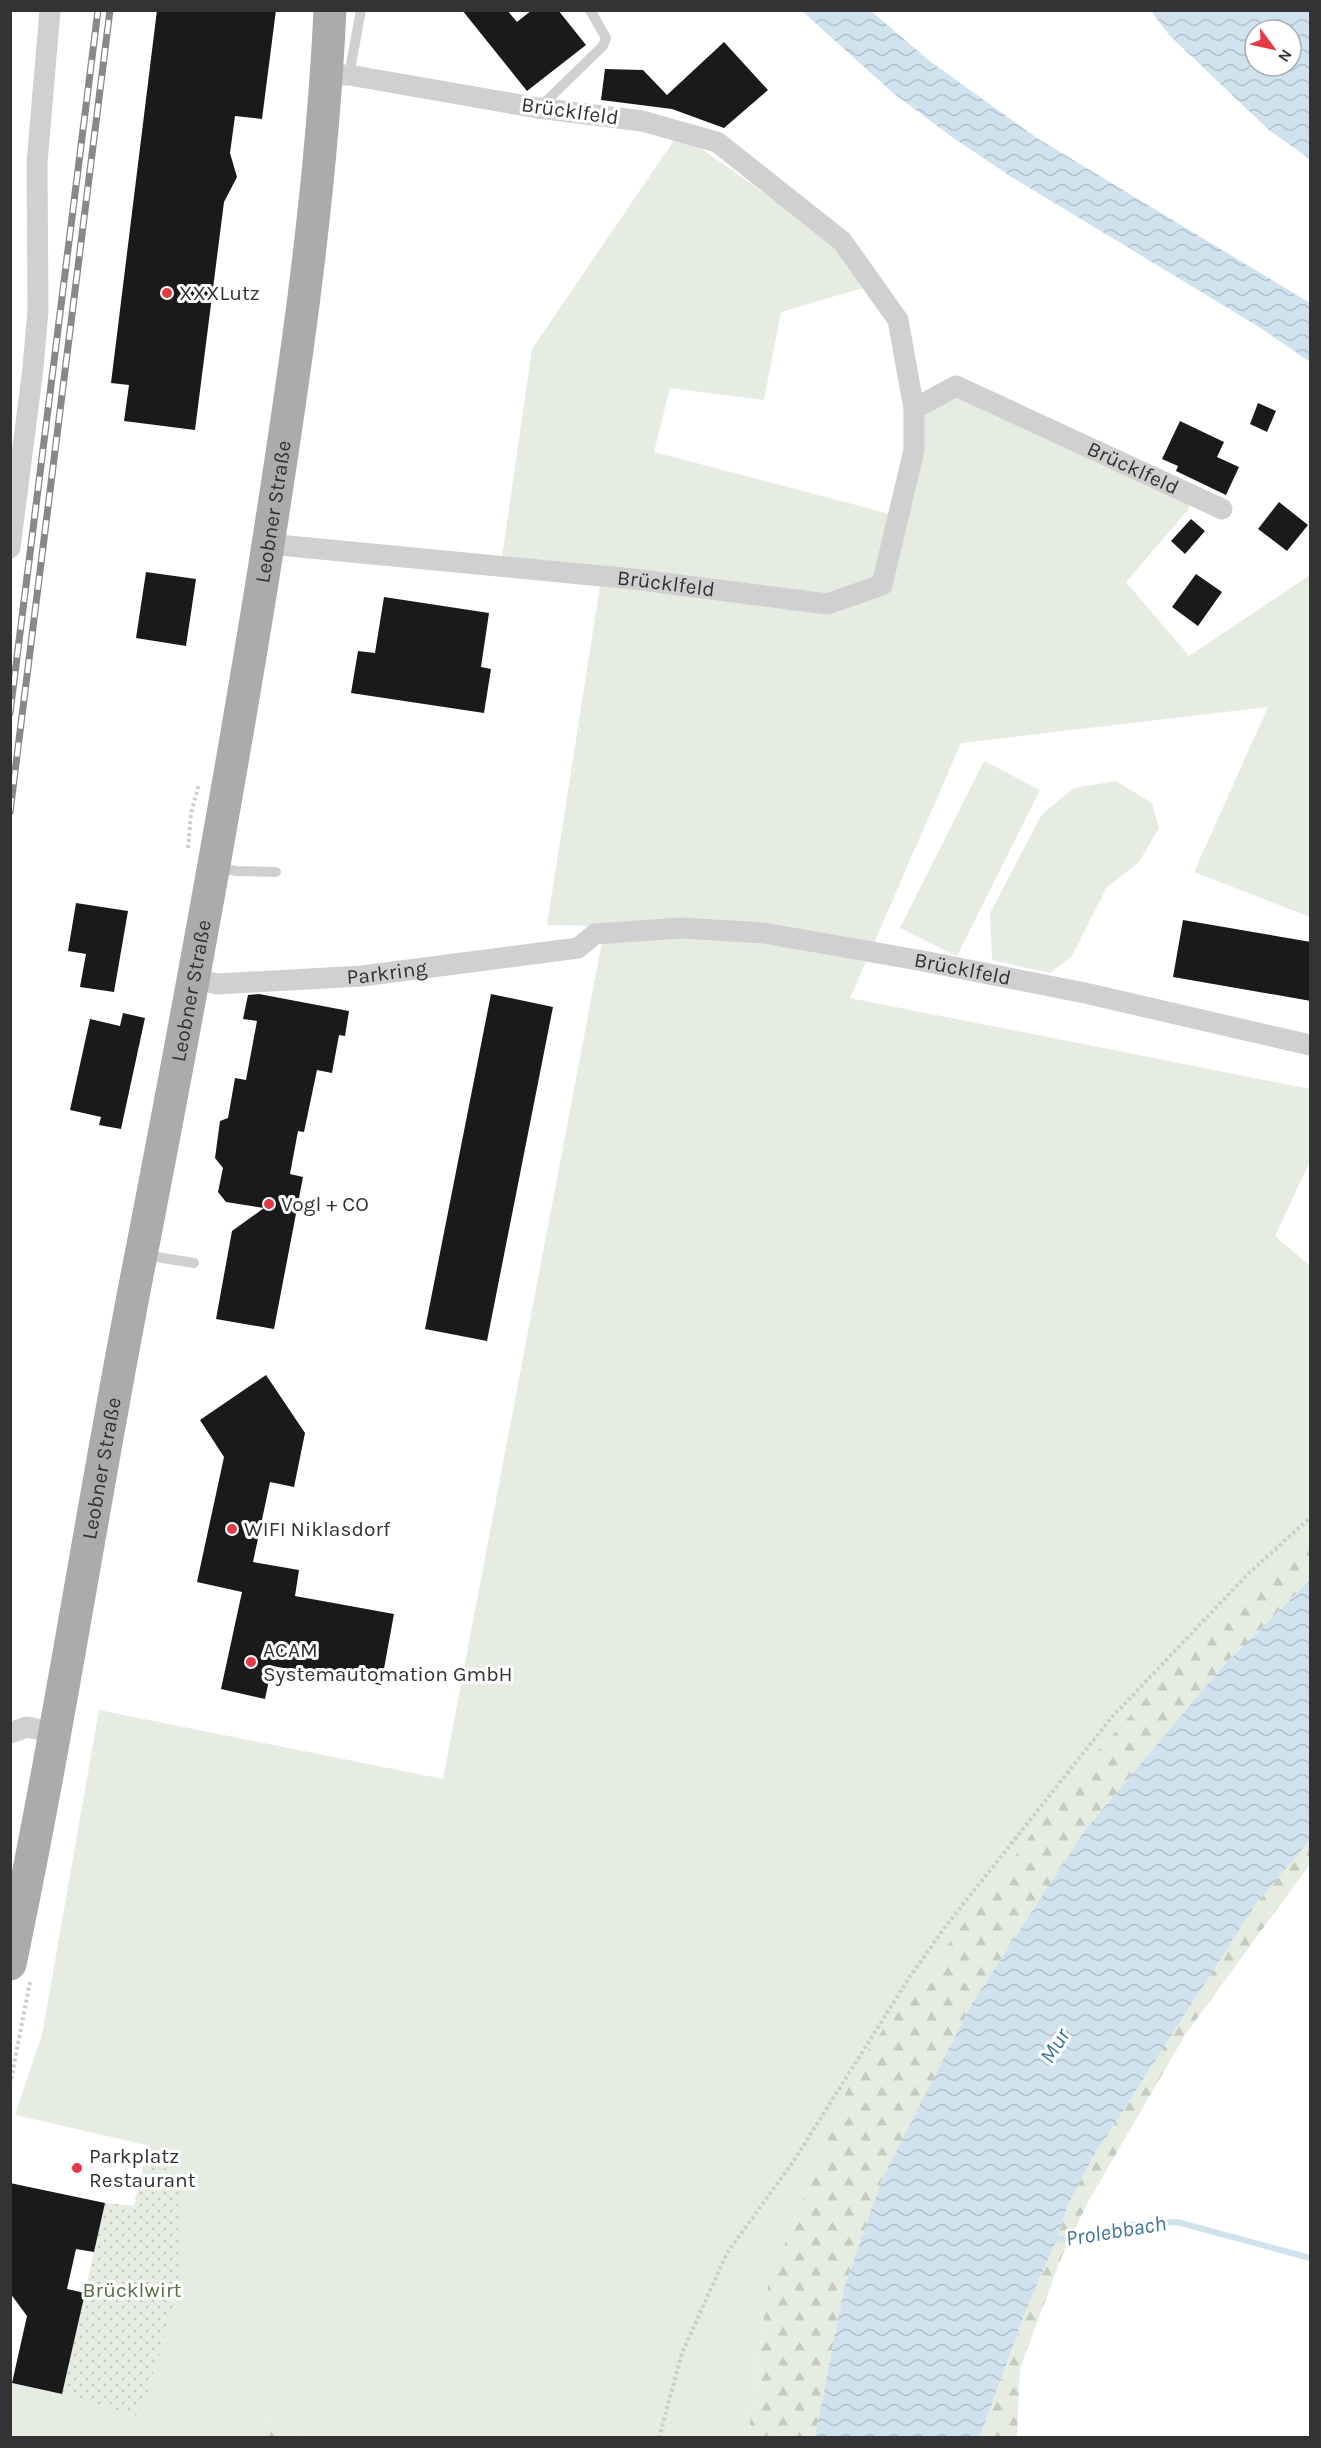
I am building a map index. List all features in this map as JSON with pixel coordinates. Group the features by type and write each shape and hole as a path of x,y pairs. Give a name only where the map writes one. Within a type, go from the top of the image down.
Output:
{"main road":[{"name":"Leobner Straße","path":"10,1964 55,1733 141,1255 194,978 268,544 315,211 338,75 330,10"}],"street":[{"path":"10,548 33,368 38,310 38,163 50,10"},
{"name":"Brücklfeld","path":"268,544 633,579 827,604 882,585 914,450 914,409 898,320 842,241 717,142 642,121 538,108 338,75"},
{"name":"Brücklfeld","path":"914,409 956,386 1222,509"},
{"name":"Brücklfeld","path":"578,948 595,934 681,928 764,933 1085,993 1311,1045"},
{"name":"Parkring","path":"194,978 217,984 362,976 578,948"},
{"path":"10,1733 27,1727 55,1733"}],"lane":[{"path":"338,75 361,10"},
{"path":"538,108 603,46 606,38 590,10"},
{"path":"214,866 236,871 276,872"},
{"path":"141,1255 194,1263"}],"path":[{"path":"659,2438 682,2353 727,2253 793,2162 909,1978 945,1927 1112,1717 1250,1573 1311,1518"}],"green space":[{"path":"679,133 848,252 873,285 781,312 764,400 670,388 654,452 898,516 914,409 956,386 1192,495 1188,510 1126,582 1189,656 1310,575 1310,917 1194,872 1268,707 961,743 850,998 1310,1089 1310,1161 1275,1236 1310,1266 1310,1530 1252,1582 768,2286 748,2437 305,2438 267,2417 255,2437 11,2437 10,2383 62,2394 137,2416 181,2176 145,2159 147,2145 15,2115 42,2035 99,1710 443,1779 605,926 547,925 601,580 501,564 532,349"},
{"path":"984,761 1040,790 957,956 900,928"},
{"path":"1116,781 1152,803 1159,828 1139,862 1107,887 1072,956 1050,973 992,960 990,913 1042,814 1074,788"},
{"path":"1310,1530 1310,1580 1221,1668 1085,1830 971,2005 882,2179 844,2288 815,2437 748,2438 768,2286 858,2063 1077,1774 1252,1582"},
{"path":"1310,1840 1310,1864 1185,2035 1088,2202 1062,2256 1020,2368 1017,2437 980,2438 1026,2310 1057,2239 1068,2205 1092,2159 1256,1904"},
{"name":"Brücklwirt","path":"145,2159 182,2176 177,2297 146,2397 137,2416 62,2394 105,2203 134,2206"},
{"path":"267,2417 305,2437 255,2437"}],"water":[{"path":"802,11 871,11 931,62 1037,138 1310,303 1310,362 1259,327 1010,176 952,137 893,93"},
{"path":"1151,11 1310,11 1310,159 1270,131 1169,35"},
{"name":"Mur","path":"1310,1580 1310,1840 1256,1904 1092,2159 1068,2205 1057,2239 1026,2310 980,2437 815,2437 844,2288 882,2179 971,2005 1085,1830 1221,1668"}],"building":[{"name":"XXXLutz","path":"157,10 276,10 262,119 235,116 230,153 237,177 224,202 195,430 124,421 129,385 111,383"},
{"path":"462,10 507,10 517,22 532,10 558,10 586,45 527,91"},
{"path":"724,42 768,90 724,128 672,109 601,100 605,69 643,70 667,95"},
{"path":"1258,403 1276,411 1267,432 1250,424"},
{"path":"1180,421 1224,442 1217,457 1239,467 1226,495 1176,471 1178,466 1162,459"},
{"path":"1279,502 1308,525 1287,551 1258,529"},
{"path":"1191,519 1205,531 1185,554 1171,541"},
{"path":"146,572 196,579 186,646 136,638"},
{"path":"1196,574 1222,592 1198,626 1172,607"},
{"path":"384,597 489,613 481,667 491,669 484,713 351,693 358,651 375,653"},
{"path":"76,903 128,911 114,992 80,987 86,954 68,951"},
{"path":"1183,920 1311,942 1311,1001 1173,977"},
{"name":"Vogl + CO","path":"259,994 349,1011 345,1036 339,1035 332,1073 317,1070 304,1132 298,1131 290,1174 303,1177 274,1329 216,1319 232,1231 264,1208 226,1202 218,1192 223,1168 215,1158 220,1121 228,1118 235,1078 246,1080 257,1021 243,1019 248,995"},
{"path":"491,994 553,1007 487,1341 425,1329"},
{"path":"123,1013 145,1018 121,1129 99,1125 101,1117 70,1110 90,1019 120,1026"},
{"path":"266,1375 305,1433 294,1487 270,1482 253,1562 299,1570 295,1596 394,1614 381,1685 272,1666 265,1699 221,1689 242,1592 197,1582 224,1457 200,1420"},
{"name":"Brücklwirt","path":"10,2183 105,2203 94,2252 76,2249 67,2289 85,2293 62,2394 12,2383 27,2316 10,2293"}],"waterway":[{"name":"Prolebbach","path":"1051,2241 1126,2225 1177,2222 1310,2258"}],"railway":[{"path":"10,713 98,10"},
{"path":"10,812 110,10"}],"place":[{"name":"XXXLutz","path":"167,293"},
{"name":"Vogl + CO","path":"269,1204"},
{"name":"WIFI Niklasdorf","path":"232,1529"},
{"name":"ACAM Systemautomation GmbH","path":"251,1662"},
{"name":"Parkplatz Restaurant","path":"77,2168"}]}
